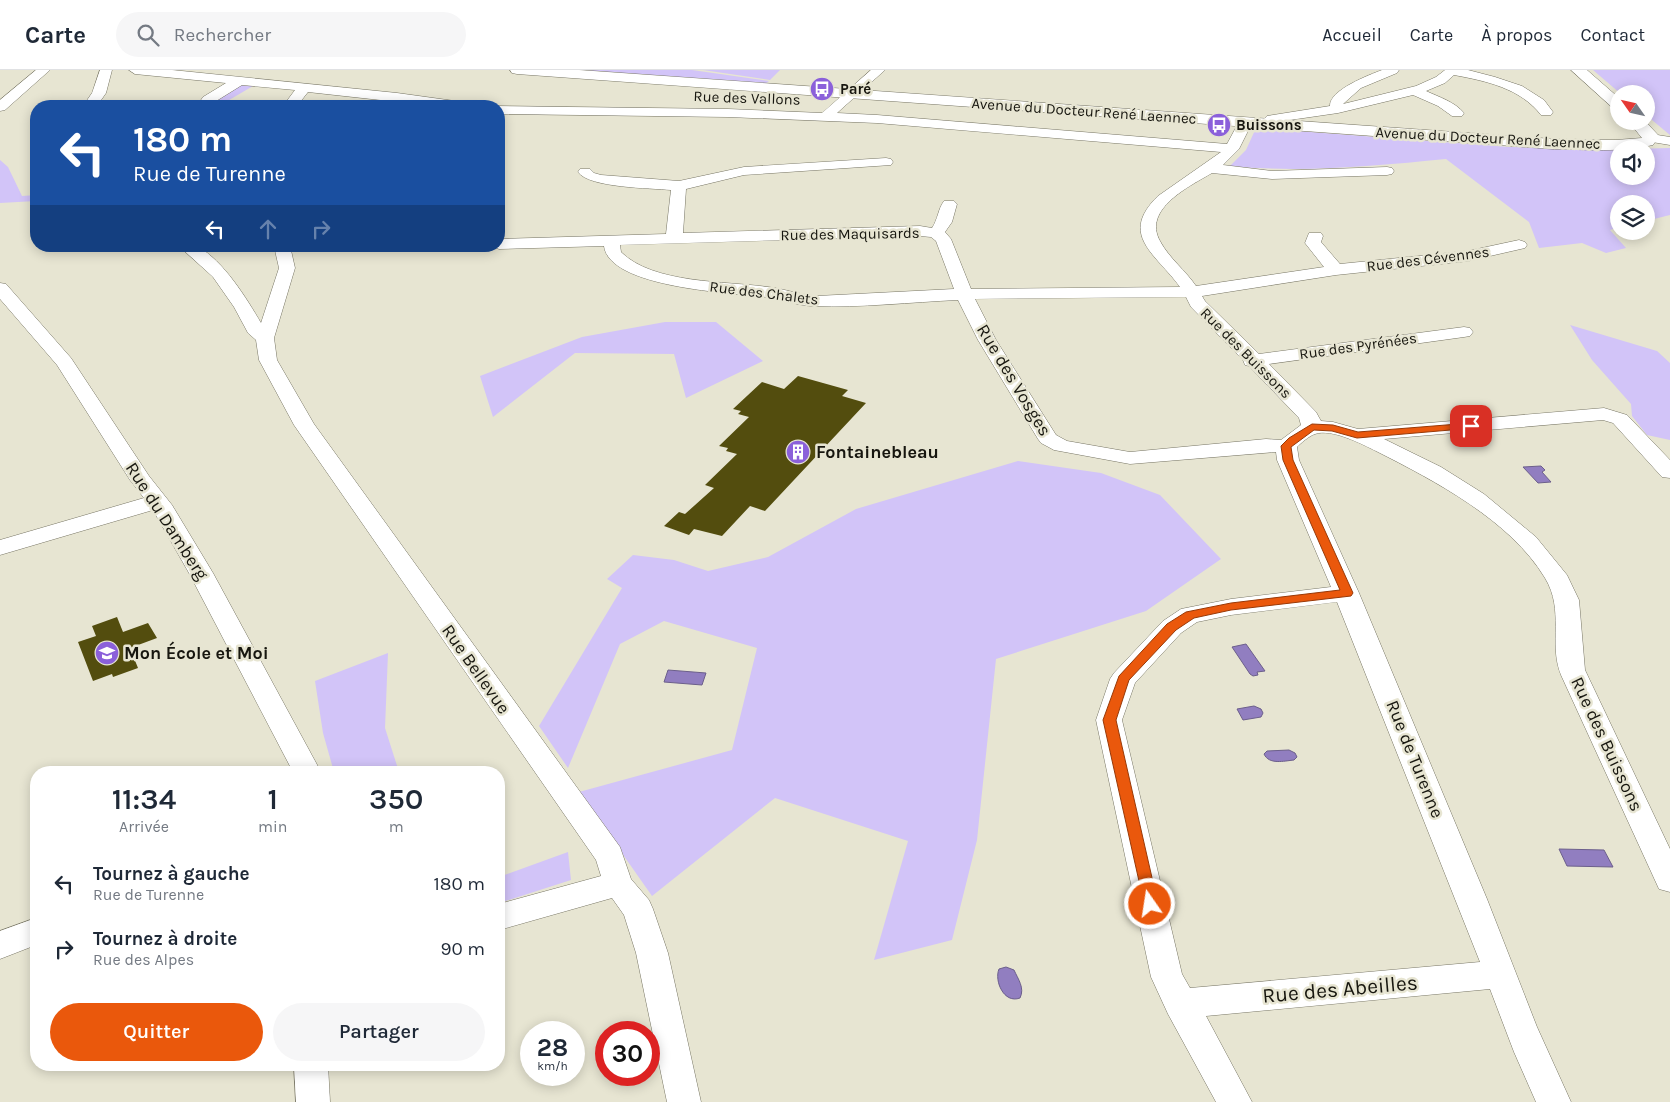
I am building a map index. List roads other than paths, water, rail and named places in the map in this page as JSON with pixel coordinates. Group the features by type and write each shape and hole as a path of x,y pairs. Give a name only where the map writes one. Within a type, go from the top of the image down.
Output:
{"street":[{"path":"0,107 44,70"},
{"path":"94,100 99,93 106,70"},
{"path":"135,70 403,100"},
{"name":"Avenue du Docteur René Laennec","path":"517,70 1499,141 1616,145 1642,144 1651,138"},
{"path":"825,117 879,70"},
{"path":"1338,109 1336,103 1356,85 1393,70"},
{"path":"1578,70 1610,98"},
{"path":"1265,125 1272,119 1338,109 1415,91 1437,83 1453,71 1492,80 1517,89 1541,103 1546,112"},
{"path":"208,100 239,81"},
{"path":"295,100 304,88"},
{"path":"1415,91 1443,103 1457,113"},
{"name":"Rue des Vallons","path":"505,110 728,112 877,119 1232,149"},
{"name":"Rue des Buissons","path":"1245,123 1232,149 1211,168 1175,191 1157,206 1150,216 1148,232 1152,243 1192,292 1197,303 1252,361 1309,416 1312,427"},
{"path":"1647,130 1651,138 1670,141"},
{"path":"585,172 588,176 601,179 679,186 744,171 886,162"},
{"path":"1211,168 1272,175 1387,171"},
{"path":"674,238 679,186"},
{"path":"936,233 944,222 948,204"},
{"name":"Rue des Maquisards","path":"505,244 920,231 936,233 943,239 964,294"},
{"path":"1315,236 1313,243 1336,270"},
{"name":"Rue des Chalets","path":"611,241 613,252 622,261 642,272 669,280 703,286 769,292 804,301 964,294"},
{"name":"Rue des Cévennes","path":"1192,292 1336,270 1468,256 1519,245"},
{"path":"194,252 219,274 243,307 257,333 265,338"},
{"name":"Rue Bellevue","path":"283,252 287,268 265,338 268,360 304,425 610,856 618,884 638,910 652,953 684,1102"},
{"name":"Rue du Damberg","path":"0,288 64,362 158,501 201,573 305,766"},
{"path":"964,294 1192,292"},
{"name":"Rue des Vosges","path":"964,294 987,340 1048,439 1061,446 1130,458 1266,445 1286,446"},
{"name":"Rue des Pyrénées","path":"1252,361 1464,332"},
{"path":"1286,446 1312,427 1333,428 1346,433 1362,435 1604,414 1620,419 1670,472"},
{"name":"Rue des Buissons","path":"1362,435 1442,476 1465,491 1532,546 1551,566 1564,591 1569,608 1571,666 1670,880"},
{"name":"Rue de Turenne","path":"1286,446 1288,460 1347,593 1470,895 1500,974 1554,1102"},
{"path":"0,548 158,501"},
{"path":"1235,1102 1167,977 1109,720 1123,679 1172,627 1190,615 1231,606 1347,593"},
{"path":"505,915 618,884"},
{"path":"0,945 30,933"},
{"name":"Rue des Abeilles","path":"1180,1004 1500,974"},
{"path":"310,1071 313,1102"}],"place":[{"name":"Paré","path":"822,89"},
{"name":"Buissons","path":"1219,125"},
{"name":"Fontainebleau","path":"798,452"},
{"name":"Mon École et Moi","path":"107,653"}]}
